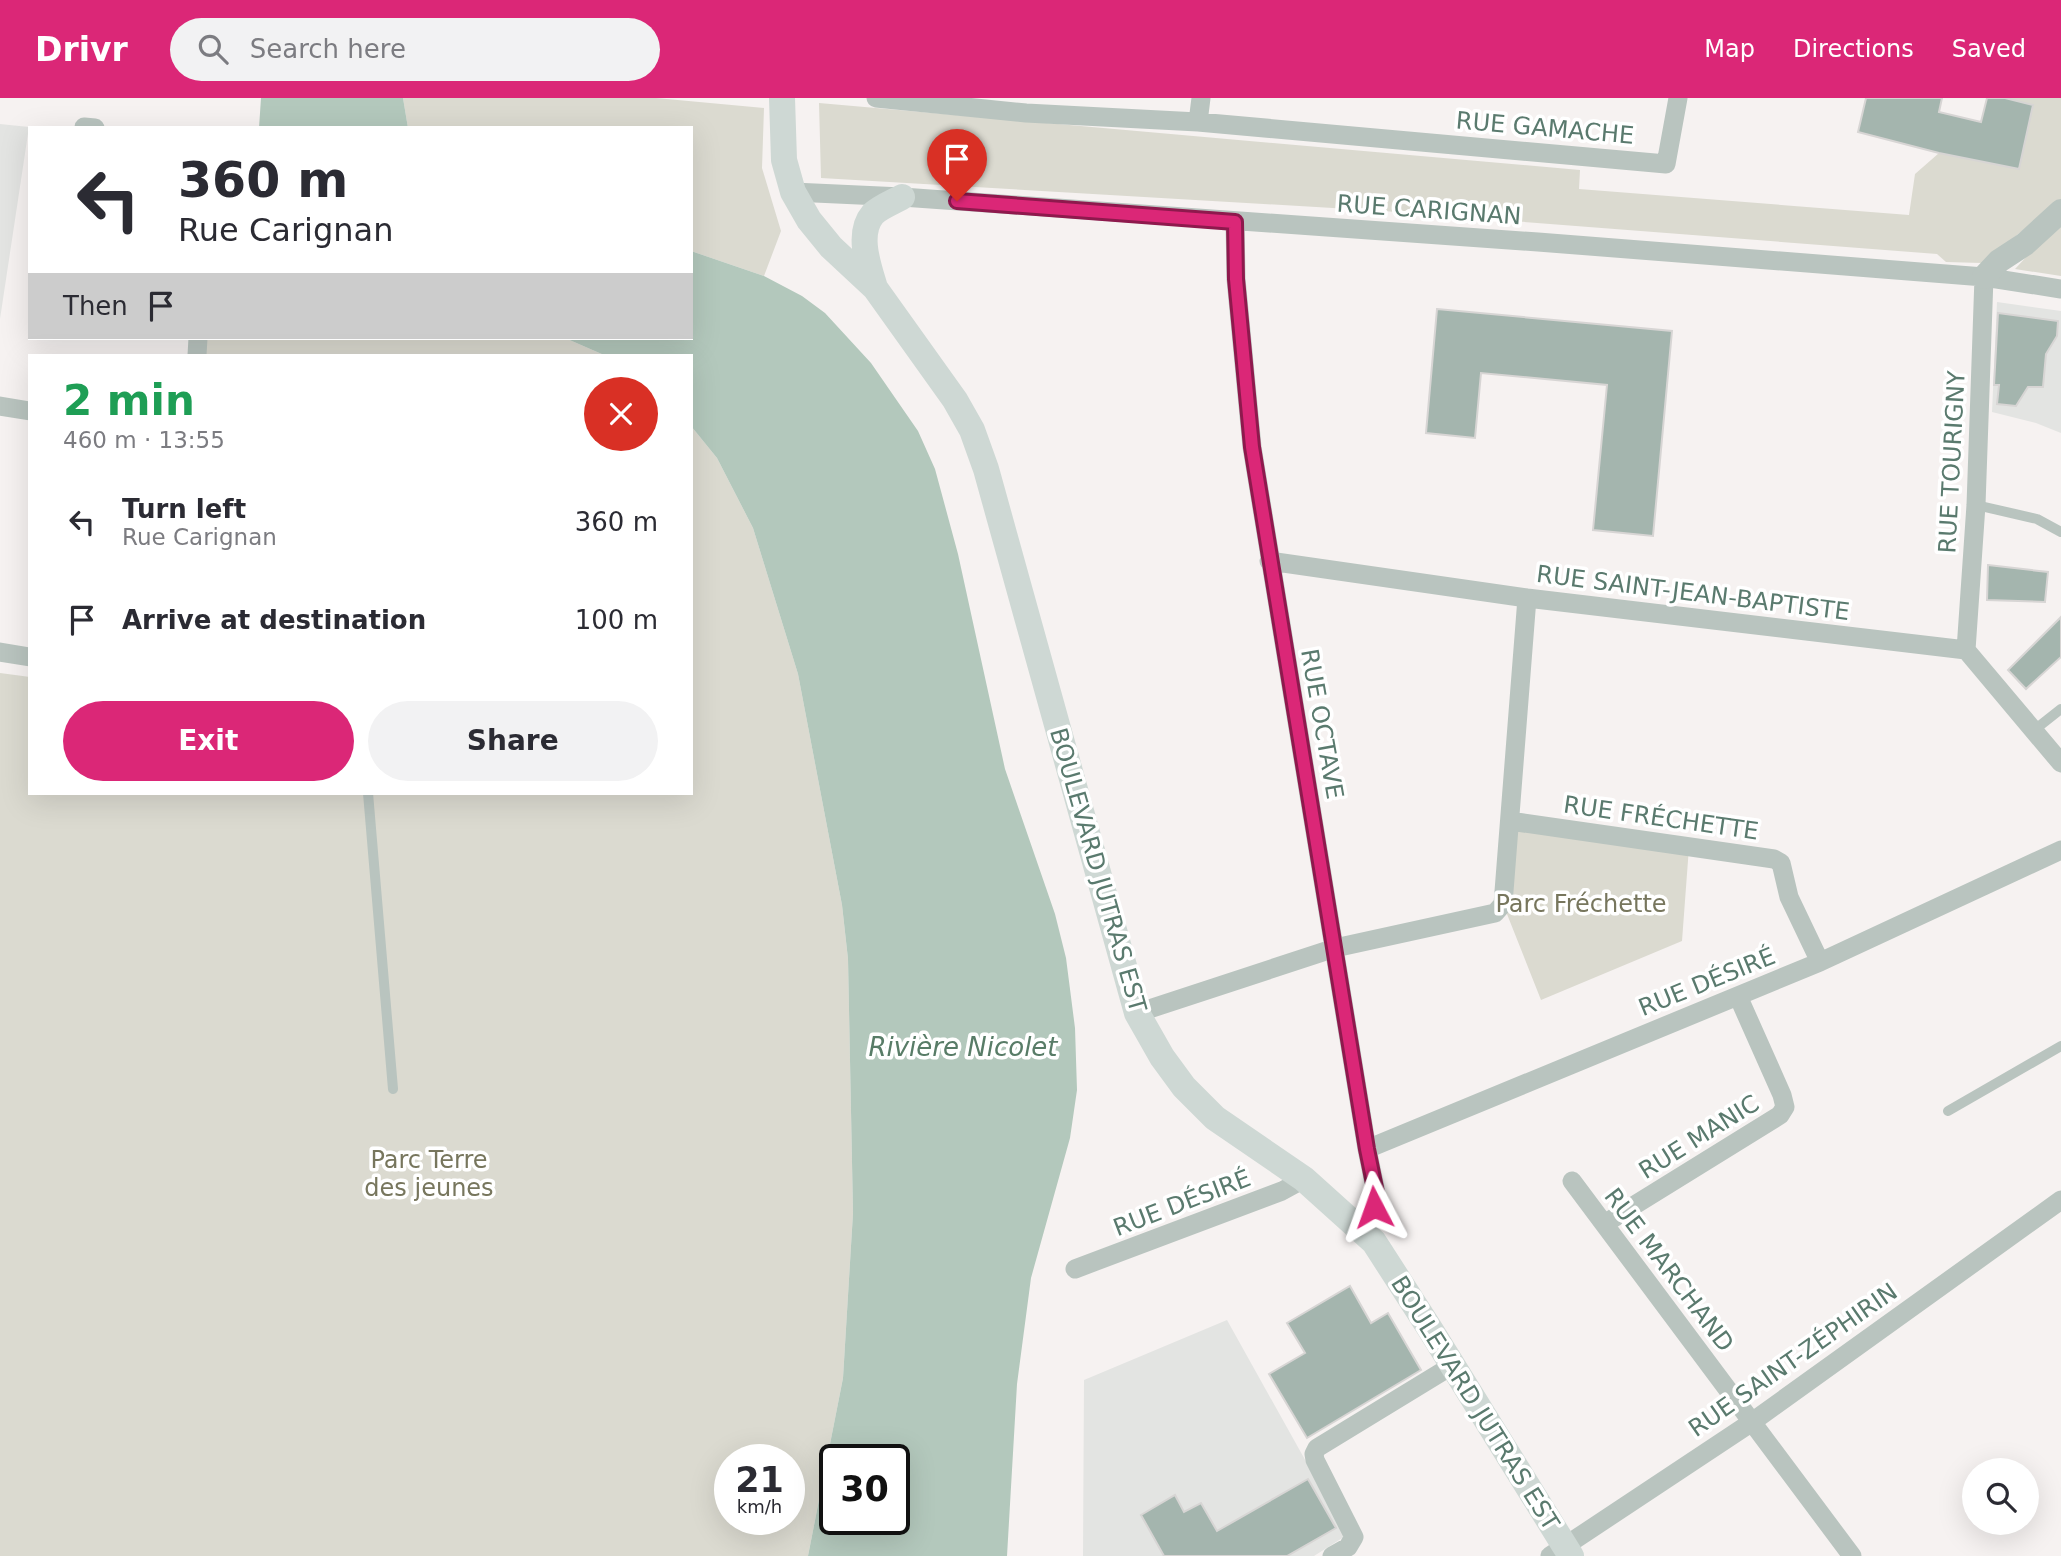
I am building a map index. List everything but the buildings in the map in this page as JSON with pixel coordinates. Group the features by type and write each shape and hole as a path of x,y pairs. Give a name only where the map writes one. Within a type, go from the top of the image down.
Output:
{"main road":[{"name":"BOULEVARD JUTRAS EST","path":"782,98 784,160 793,192 809,220 831,247 875,288 955,400 972,430 986,469 1137,1013 1162,1057 1184,1087 1215,1118 1304,1179 1374,1242 1453,1365 1562,1553"},
{"path":"875,288 864,236 874,214 902,197"}],"street":[{"name":"RUE GAMACHE","path":"876,98 1027,105 1666,164 1678,98"},
{"path":"1198,122 1201,98"},
{"name":"RUE CARIGNAN","path":"793,192 902,197 1538,242 1984,277 2061,289"},
{"path":"1984,277 1999,261 2025,244 2061,211"},
{"name":"RUE OCTAVE","path":"1235,222 1236,279 1252,447 1376,1193 1374,1207 1360,1228"},
{"name":"RUE TOURIGNY","path":"1966,650 1976,505 1984,277"},
{"path":"0,406 28,411"},
{"name":"RUE SAINT-JEAN-BAPTISTE","path":"1269,561 1527,598 1966,650"},
{"path":"1137,1013 1335,948 1495,913 1503,904 1527,598"},
{"path":"1966,650 2061,763"},
{"path":"0,652 28,657"},
{"name":"RUE FRÉCHETTE","path":"1510,821 1774,859 1781,863 1789,897 1820,962"},
{"name":"RUE DÉSIRÉ","path":"1367,1149 1820,962 2061,850"},
{"name":"RUE MANIC","path":"1604,1224 1780,1115 1785,1107 1738,996"},
{"name":"RUE DÉSIRÉ","path":"1075,1269 1282,1191 1304,1179"},
{"name":"RUE MARCHAND","path":"1572,1181 1852,1556"},
{"name":"RUE SAINT-ZÉPHIRIN","path":"1562,1553 1752,1422 2061,1199"},
{"path":"1332,1556 1348,1547 1354,1537 1315,1460 1317,1448 1453,1365"}],"lane":[{"path":"1976,505 2037,519 2061,532"},
{"path":"2033,731 2061,709"},
{"path":"368,795 393,1089"},
{"path":"1948,1111 2061,1046"}],"shaded area":[{"path":"0,124 28,127 28,134 0,319"},
{"path":"1997,302 2061,311 2061,433 2036,423 1992,412"},
{"path":"1227,1320 1347,1535 1314,1556 1083,1556 1084,1380"}],"green space":[{"path":"403,98 656,98 764,108 762,168 781,231 764,276 693,252 693,126 408,126"},
{"path":"2005,98 2061,98 2061,200 1982,263 1946,262 1937,254 1383,211 821,178 819,103 1580,170 1579,189 1909,215 1915,174 1939,153 2019,168"},
{"path":"2061,220 2061,276 2015,269 2057,224"},
{"path":"198,340 570,340 602,354 197,354"},
{"name":"Parc Terre des jeunes","path":"693,428 717,458 753,528 798,674 842,905 848,959 853,1213 843,1378 830,1444 819,1444 819,1500 808,1556 0,1556 0,673 28,677 28,795 693,795"},
{"name":"Parc Fréchette","path":"1510,821 1689,847 1682,941 1541,1000 1503,904"}],"water":[{"path":"261,98 403,98 408,126 259,126"},
{"name":"Rivière Nicolet","path":"693,252 764,276 802,296 825,313 871,363 918,431 935,469 958,554 1005,769 1055,914 1066,958 1075,1028 1077,1090 1070,1138 1031,1278 1017,1384 1007,1556 808,1556 819,1500 819,1535 910,1535 910,1444 830,1444 843,1378 853,1213 848,959 842,905 798,674 753,528 717,458 693,428 693,354 602,354 570,340 693,340"}],"route":[{"path":"957,201 1235,222 1236,279 1252,447 1376,1193 1374,1207"}]}
